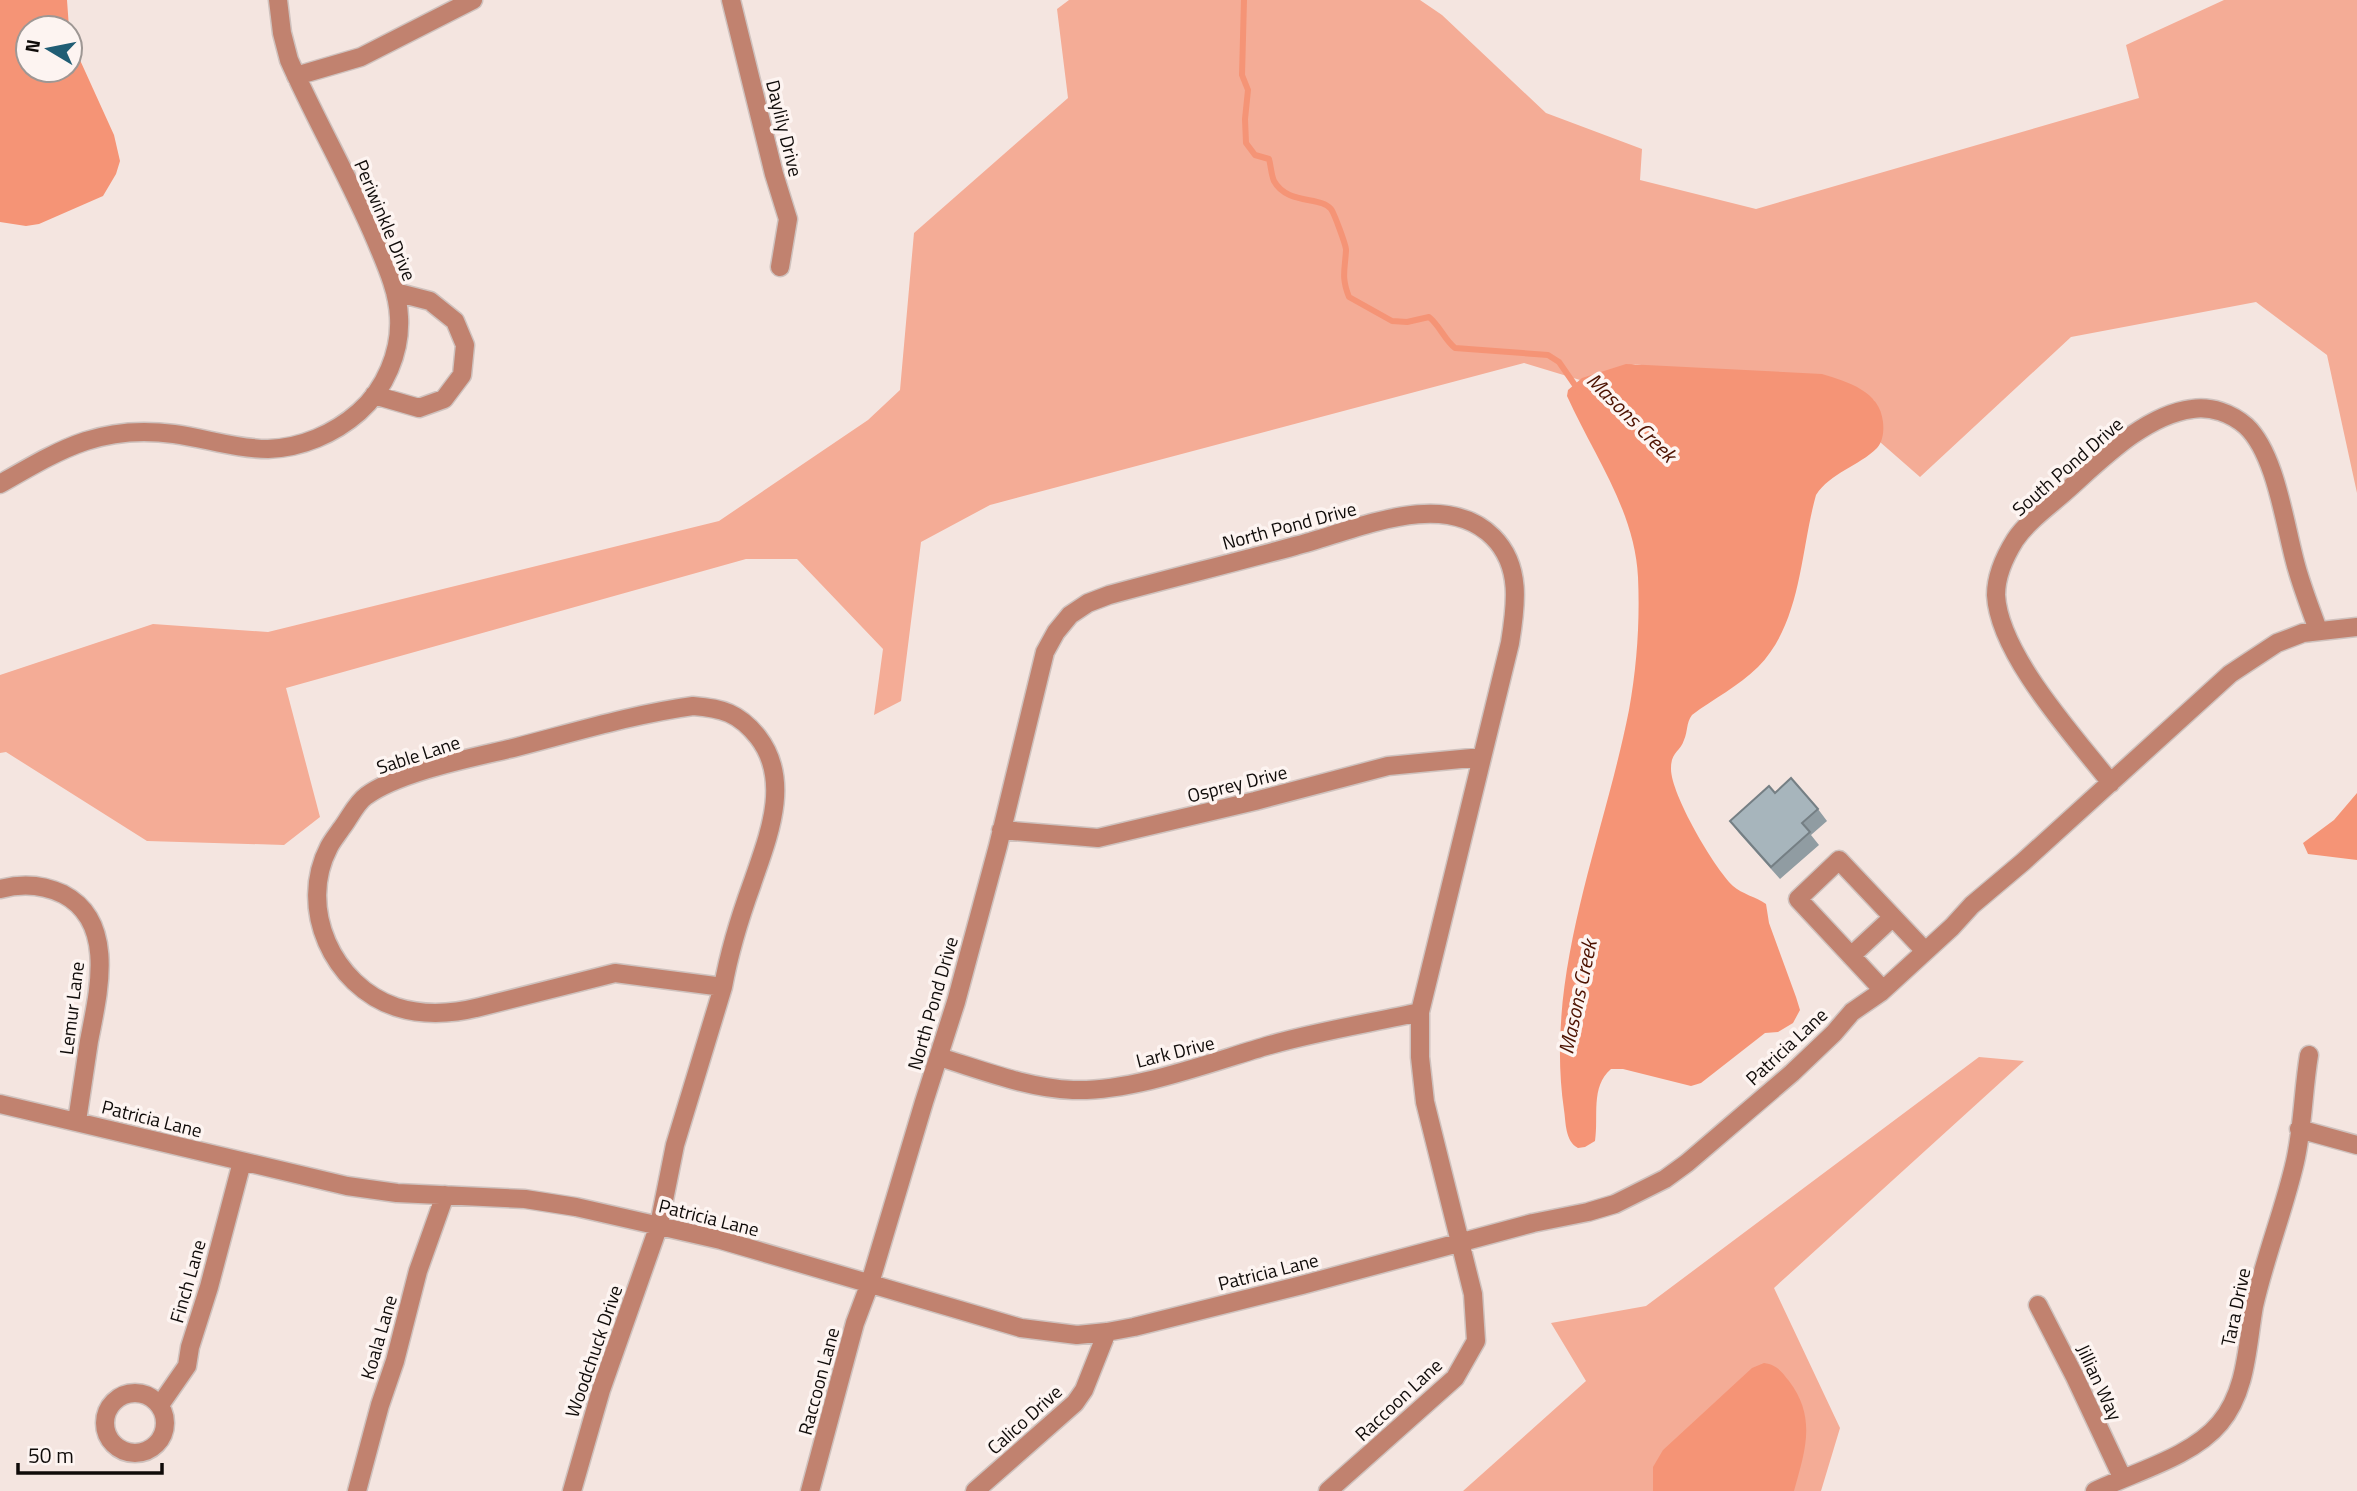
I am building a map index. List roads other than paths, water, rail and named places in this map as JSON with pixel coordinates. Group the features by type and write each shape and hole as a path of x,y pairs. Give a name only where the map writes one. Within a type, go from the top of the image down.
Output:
{"street":[{"name":"Periwinkle Drive","path":"0,484 68,446 121,432 173,433 243,447 290,447 332,431 352,418 369,403 393,363 398,341 399,317 395,292 364,213 289,60 278,0"},
{"path":"296,76 361,57 473,0"},
{"name":"Daylily Drive","path":"731,0 774,174 788,219 780,267"},
{"path":"374,395 419,408 444,399 462,376 465,345 455,321 430,301 395,292"},
{"name":"South Pond Drive","path":"2111,783 2037,688 2015,653 2000,615 1996,595 1998,575 2017,538 2102,458 2138,432 2172,414 2192,409 2211,408 2229,414 2246,426 2258,441 2273,476 2297,569 2318,629"},
{"name":"North Pond Drive","path":"870,1283 985,898 1045,652 1056,632 1070,615 1088,603 1109,595 1402,517 1443,513 1465,517 1483,528 1498,542 1515,580 1516,600 1510,643 1420,1012 1420,1057 1425,1102 1460,1243"},
{"name":"Patricia Lane","path":"0,1104 347,1186 551,1203 721,1240 1021,1328 1077,1335 1107,1332 1302,1285 1532,1223 1588,1212 1615,1204 1665,1179 1792,1073 1852,1012 1883,990 1952,928 1972,905 1999,884 2230,674 2277,643 2303,633 2318,629 2357,627"},
{"name":"Sable Lane","path":"659,1226 674,1146 723,987 773,816 774,769 766,747 752,729 735,715 715,707 672,709 452,764 382,786 364,797 329,847 322,866 319,885 321,924 335,959 360,988 397,1007 436,1014 458,1012 615,972 723,987"},
{"name":"Osprey Drive","path":"1001,830 1098,838 1388,766 1482,757"},
{"path":"1883,990 1798,899 1839,860 1925,951"},
{"name":"Lemur Lane","path":"0,889 31,885 51,889 69,898 85,912 93,929 101,968 76,1121"},
{"path":"1851,956 1893,917"},
{"name":"Lark Drive","path":"939,1057 1033,1085 1075,1090 1096,1089 1139,1082 1314,1034 1420,1012"},
{"name":"Tara Drive","path":"2095,1491 2122,1477 2134,1475 2205,1438 2231,1409 2243,1370 2255,1304 2295,1161 2309,1055"},
{"path":"2299,1129 2357,1145"},
{"name":"Finch Lane","path":"160,1405 187,1366 242,1162"},
{"name":"Koala Lane","path":"356,1491 418,1271 445,1195"},
{"name":"Woodchuck Drive","path":"572,1491 601,1390 659,1226"},
{"name":"Raccoon Lane","path":"1328,1491 1455,1378 1476,1341 1472,1294 1460,1243"},
{"name":"Raccoon Lane","path":"810,1491 851,1338 870,1283"},
{"name":"Jillian Way","path":"2038,1305 2122,1477"},
{"name":"Calico Drive","path":"975,1491 1075,1403 1084,1390 1107,1332"}],"water":[{"path":"0,0 67,0 68,14 14,14 14,84 84,84 84,69 114,135 120,161 103,196 39,224 26,226 0,222"},
{"path":"1626,364 1822,374 1861,389 1869,395 1881,411 1883,432 1877,448 1829,481 1816,495 1798,586 1783,629 1772,649 1751,674 1692,715 1682,744 1671,763 1673,780 1685,812 1715,863 1733,886 1766,904 1769,923 1800,1010 1793,1023 1778,1032 1765,1033 1701,1083 1691,1086 1623,1069 1611,1069 1604,1076 1598,1093 1595,1141 1578,1148 1568,1136 1564,1110 1560,1059 1562,1008 1579,908 1629,710 1636,660 1639,594 1635,553 1621,506 1567,396 1568,390 1582,378"},
{"path":"2357,793 2357,860 2308,854 2303,843 2334,820"},
{"path":"1764,1363 1776,1367 1784,1374 1803,1408 1806,1422 1805,1448 1794,1491 1653,1491 1653,1467 1663,1450 1752,1368"}],"waterway":[{"name":"Masons Creek","path":"1244,0 1242,75 1248,90 1246,143 1255,155 1269,159 1274,181 1280,189 1331,209 1346,250 1344,279 1349,297 1392,321 1407,322 1429,317 1455,348 1548,355 1559,362 1579,391"}]}
